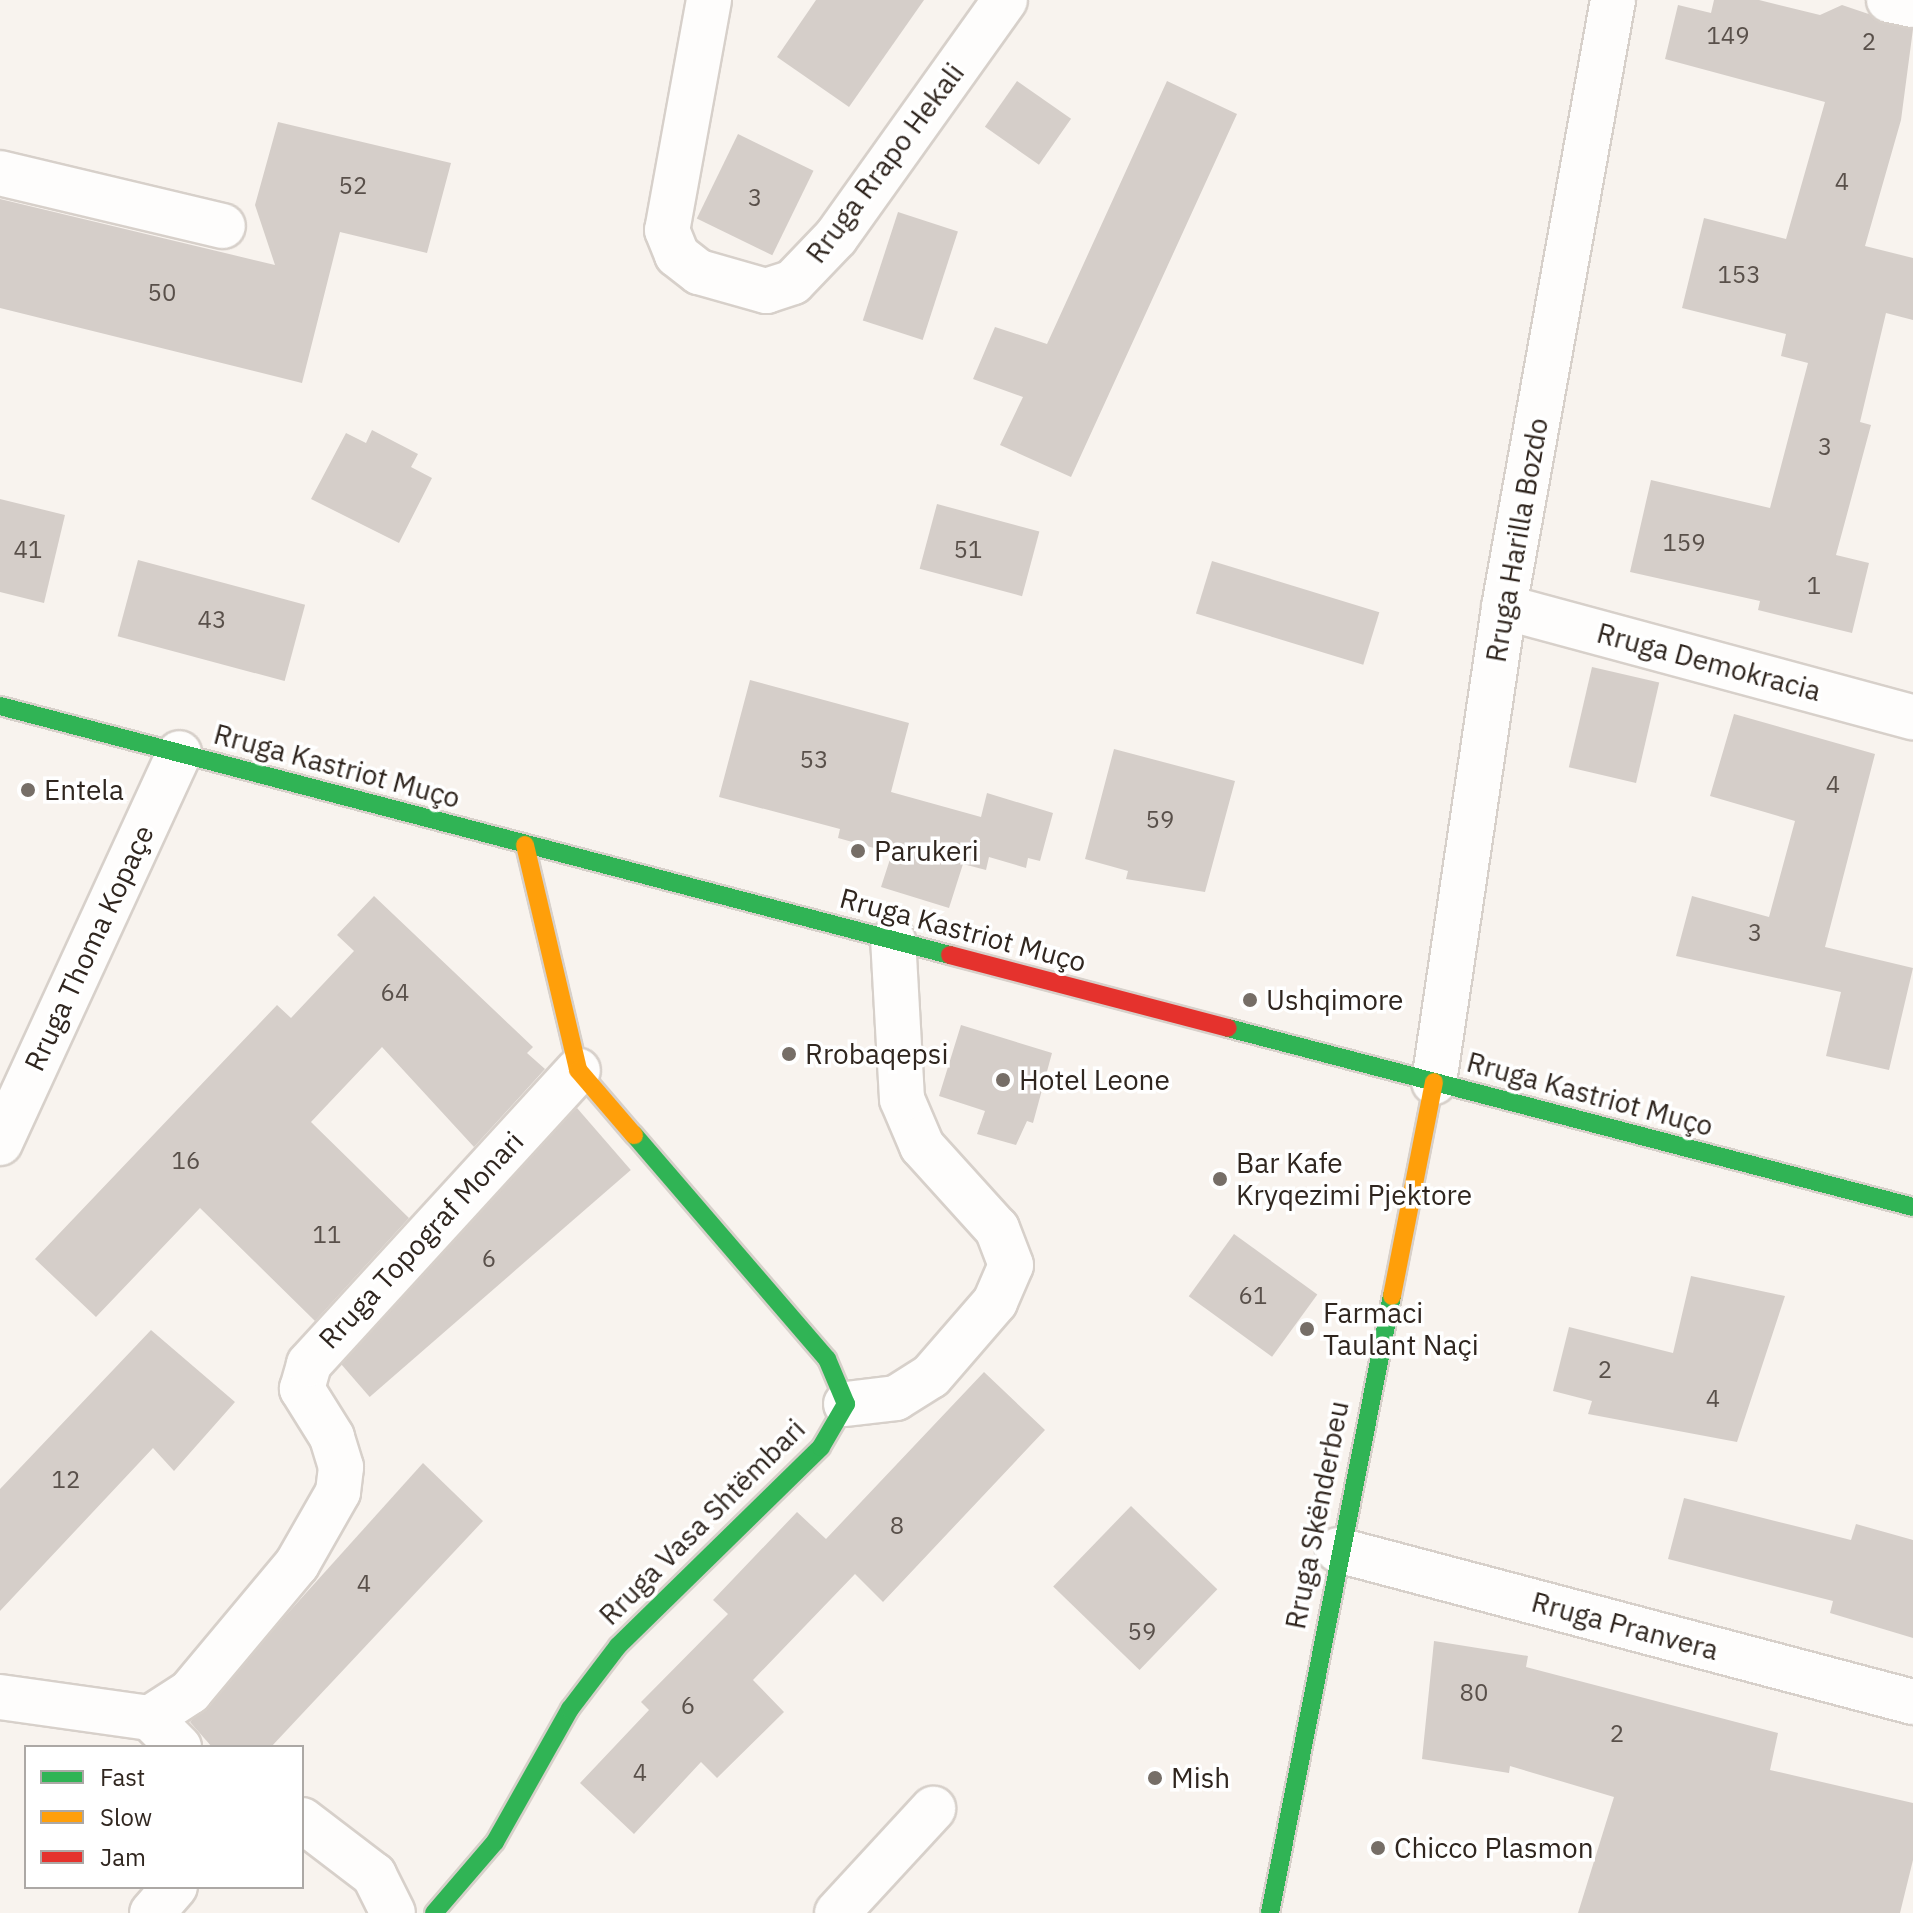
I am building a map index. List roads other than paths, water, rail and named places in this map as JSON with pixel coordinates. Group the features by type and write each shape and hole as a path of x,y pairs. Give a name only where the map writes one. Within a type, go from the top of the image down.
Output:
{"street":[{"name":"Rruga Rrapo Hekali","path":"709,0 667,230 677,255 699,272 766,291 814,263 1005,0"},
{"name":"Rruga Harilla Bozdo","path":"1434,1082 1504,607 1613,0"},
{"path":"1889,0 1913,5"},
{"path":"0,173 223,226"},
{"name":"Rruga Demokracia","path":"1504,607 1913,717"},
{"name":"Rruga Kastriot Muço","path":"0,706 1913,1207"},
{"name":"Rruga Thoma Kopaçe","path":"0,1143 179,753"},
{"path":"525,845 578,1070 827,1359 846,1404 896,1398 931,1376 995,1302 1011,1265 997,1229 922,1146 902,1099 893,940"},
{"name":"Rruga Topograf Monari","path":"0,1697 164,1732 190,1692 267,1603 329,1513 341,1467 302,1389 309,1364 578,1070"},
{"name":"Rruga Skënderbeu","path":"1270,1913 1338,1550 1434,1082"},
{"name":"Rruga Vasa Shtëmbari","path":"434,1913 495,1842 570,1709 618,1646 821,1447 846,1404"},
{"name":"Rruga Pranvera","path":"1338,1550 1913,1702"},
{"path":"837,1913 933,1809"},
{"path":"304,1822 374,1875 393,1913"},
{"path":"152,1913 173,1889"}],"place":[{"name":"Entela","path":"28,790"},
{"name":"Parukeri","path":"858,851"},
{"name":"Ushqimore","path":"1250,1000"},
{"name":"Rrobaqepsi","path":"789,1054"},
{"name":"Hotel Leone","path":"1003,1080"},
{"name":"Bar Kafe Kryqezimi Pjektore","path":"1220,1179"},
{"name":"Farmaci Taulant Naçi","path":"1307,1329"},
{"name":"Mish","path":"1155,1778"},
{"name":"Chicco Plasmon","path":"1378,1848"}]}
